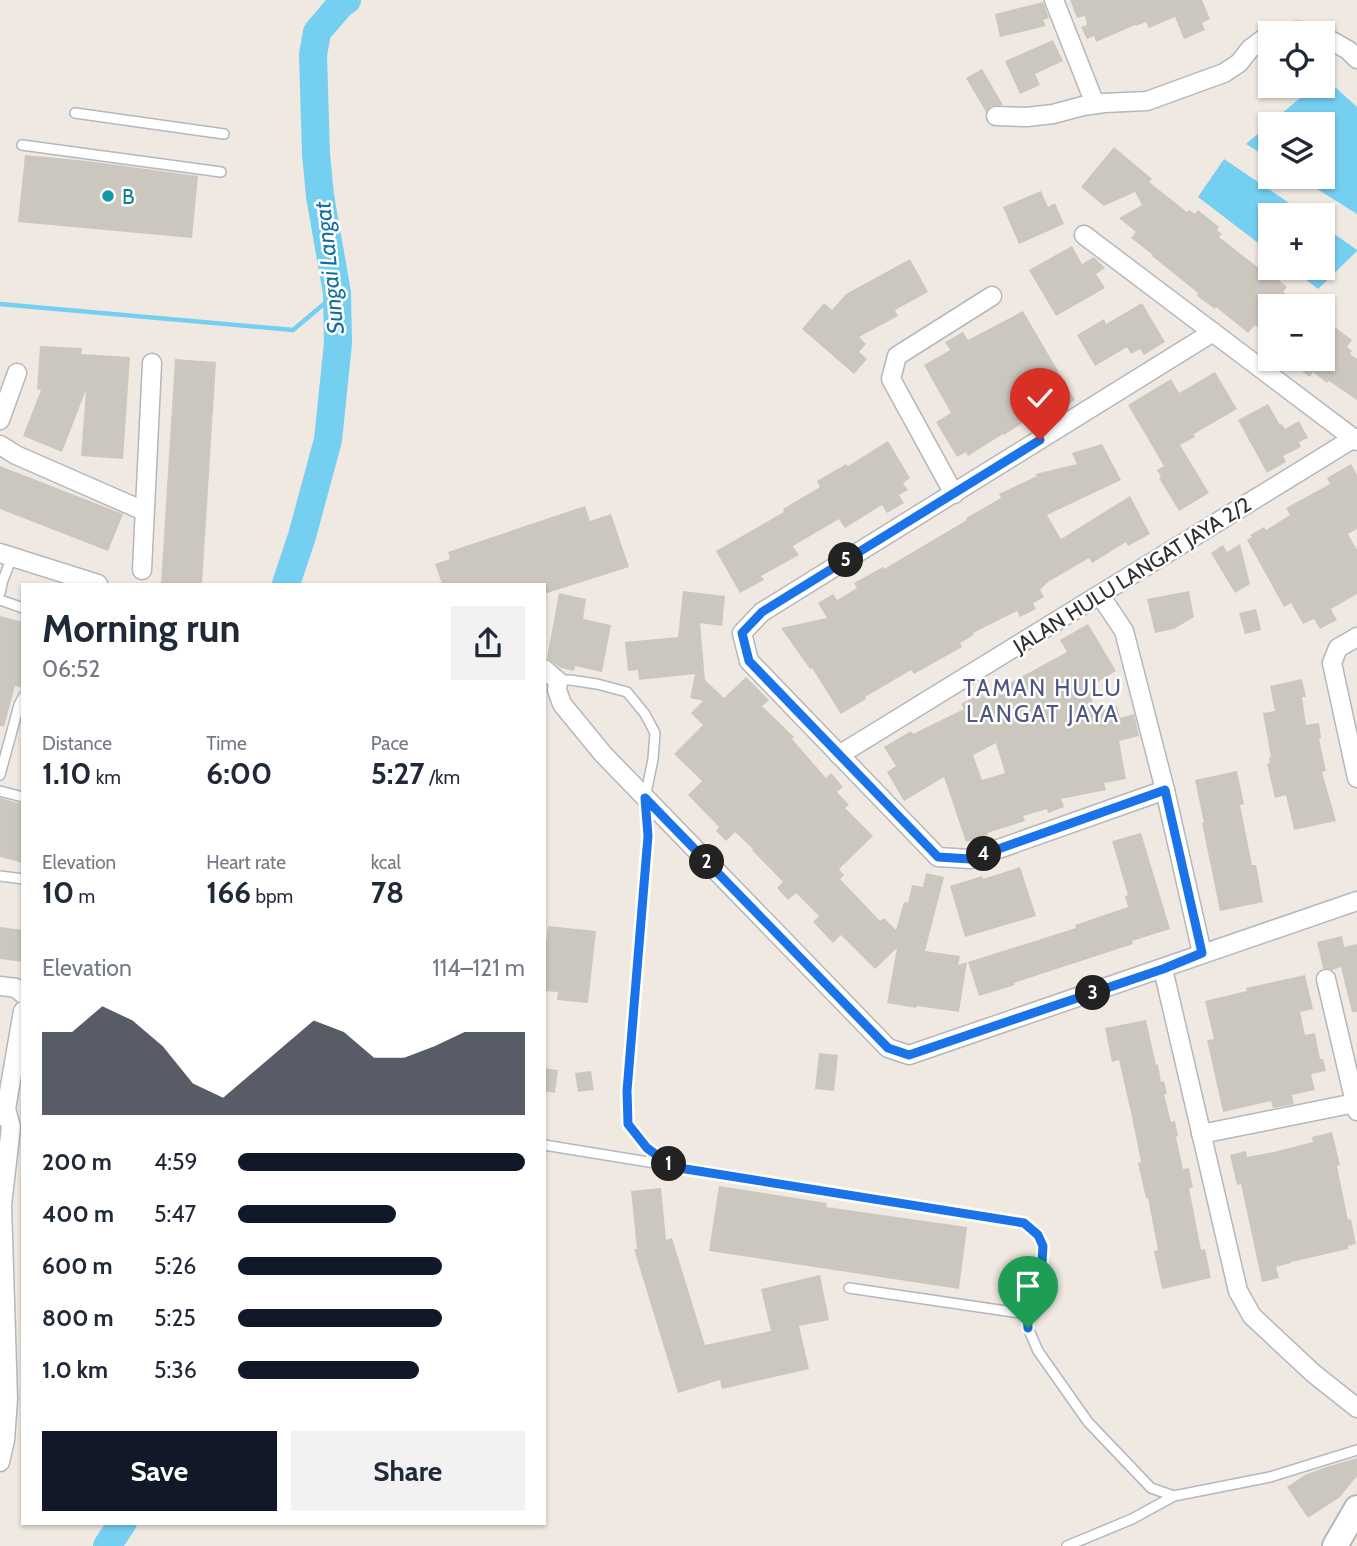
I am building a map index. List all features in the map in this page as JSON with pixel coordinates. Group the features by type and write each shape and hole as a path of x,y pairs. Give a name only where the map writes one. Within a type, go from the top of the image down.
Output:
{"main road":[{"path":"1335,1546 1357,1508"}],"street":[{"path":"1054,0 1095,104"},
{"path":"1335,43 1356,54"},
{"path":"996,116 1027,117 1095,104 1147,101 1224,73 1239,63 1258,44"},
{"path":"1084,235 1355,440"},
{"path":"954,494 891,379 897,356 992,296"},
{"path":"1165,790 970,859 938,857 749,661 742,633 762,612 1213,332"},
{"path":"142,570 152,363"},
{"path":"0,421 18,373"},
{"name":"JALAN HULU LANGAT JAYA 2/2","path":"839,755 1355,440"},
{"path":"0,446 144,511"},
{"path":"6,555 95,583"},
{"path":"1100,595 1124,631 1165,790 1202,953"},
{"path":"1357,637 1338,648 1332,663 1357,778"},
{"path":"551,675 569,715 609,762 888,1048 909,1055 1357,901"},
{"path":"1163,969 1238,1291 1252,1316 1313,1373 1357,1408"},
{"path":"1201,1134 1356,1107 1326,979"},
{"path":"0,986 16,988 21,992"},
{"path":"0,1462 5,1440 8,1399 2,1205 11,1127 3,1113 21,1020"}],"lane":[{"path":"75,113 224,134"},
{"path":"22,145 221,172"},
{"path":"0,593 6,555"},
{"path":"0,600 21,607"},
{"path":"551,675 560,680 597,684 627,692 645,714 655,733 645,798 648,836 627,1091 628,1124 647,1148 673,1167"},
{"path":"0,775 21,701"},
{"path":"0,791 21,796"},
{"path":"0,876 21,878"},
{"path":"546,1145 1024,1223 1038,1235 1043,1246 1042,1262 1027,1314 1028,1328 1038,1351 1088,1422 1151,1488 1174,1496"},
{"path":"849,1288 1027,1314"},
{"path":"1067,1546 1096,1536 1174,1496 1270,1477 1357,1450"}],"water":[{"path":"1335,87 1357,107 1357,214 1317,189 1335,189 1335,112 1284,112 1300,98 1335,98"},
{"path":"1258,134 1258,152 1246,144"},
{"path":"1224,159 1258,182 1258,189 1268,189 1289,203 1258,203 1258,243 1198,197"},
{"path":"1335,234 1357,251 1335,272"},
{"path":"1306,280 1327,280 1318,289"}],"building":[{"path":"1070,0 1202,0 1210,19 1202,23 1205,30 1184,39 1175,17 1149,28 1146,22 1135,25 1096,42 1094,36 1087,39 1081,27 1087,25 1085,16 1077,18"},
{"path":"1043,2 1049,18 1043,20 1046,26 1000,37 995,14"},
{"path":"1053,40 1063,61 1035,74 1040,85 1020,94 1005,61"},
{"path":"982,69 1003,105 991,106 986,112 966,78"},
{"path":"1114,147 1152,179 1149,182 1187,212 1189,210 1195,214 1198,210 1219,227 1217,230 1222,234 1219,237 1258,267 1258,280 1279,280 1287,287 1283,292 1286,294 1258,294 1258,327 1255,325 1248,333 1216,307 1215,309 1197,296 1198,293 1131,238 1136,232 1119,218 1142,205 1135,192 1104,206 1081,187"},
{"name":"B","path":"25,155 198,176 192,238 18,222"},
{"path":"1041,191 1048,207 1055,203 1064,224 1019,244 1003,207"},
{"path":"1072,246 1082,264 1094,257 1105,268 1096,274 1105,288 1056,316 1029,270"},
{"path":"910,259 928,292 895,310 898,316 859,337 866,344 859,352 867,359 854,374 802,329 824,303 832,310 846,294"},
{"path":"1142,303 1165,342 1144,355 1140,349 1131,354 1127,347 1095,366 1077,335 1104,319 1106,324"},
{"path":"1023,311 1075,400 1056,411 1051,403 1022,419 1024,422 968,456 966,452 957,457 936,422 951,413 924,365 950,350 945,342 963,332 968,340"},
{"path":"1335,327 1352,340 1347,347 1352,351 1350,354 1357,359 1357,400 1313,372 1310,377 1302,371 1335,371"},
{"path":"40,346 82,348 81,354 130,357 123,459 81,456 86,390 62,452 23,436 41,390 37,389"},
{"path":"175,359 216,362 202,583 161,583"},
{"path":"1215,372 1237,409 1180,445 1209,493 1179,511 1159,478 1161,477 1157,470 1164,466 1128,405 1171,379 1179,393"},
{"path":"1268,404 1280,425 1285,429 1299,421 1308,438 1299,442 1301,447 1283,456 1286,462 1267,473 1238,420"},
{"path":"888,441 910,478 903,483 908,490 899,495 904,503 887,513 882,505 845,528 839,519 793,546 799,555 761,576 764,580 740,593 716,551 784,512 783,509 820,487 817,481 846,464 848,466"},
{"path":"1102,444 1121,480 1047,515 1061,539 1130,496 1150,534 1128,546 1126,542 1092,563 1089,558 1048,582 1040,590 1044,597 1033,603 1036,609 1020,617 1017,611 973,633 974,635 960,643 962,647 914,674 911,670 841,714 812,668 810,669 781,628 827,618 818,603 833,594 837,600 857,588 854,583 883,567 884,569 967,520 966,518 1001,498 999,494 1037,476 1035,474 1077,464 1072,453"},
{"path":"1351,464 1357,475 1357,529 1348,534 1357,550 1357,594 1331,609 1337,620 1320,629 1314,619 1303,624 1291,603 1284,607 1247,540 1252,537 1250,535 1264,527 1266,530 1290,515 1286,508 1330,484 1327,478"},
{"path":"0,466 123,514 108,551 0,509"},
{"path":"585,506 590,521 611,514 629,567 546,593 546,583 442,583 435,564 450,559 448,552"},
{"path":"1240,544 1250,584 1235,593 1211,553 1223,545 1227,552"},
{"path":"683,591 725,596 722,626 700,623 705,680 724,698 746,677 769,700 762,706 794,737 792,739 826,778 831,773 843,787 837,792 849,805 845,808 873,836 839,869 844,875 840,879 880,921 884,918 896,930 904,902 908,903 912,885 923,887 926,873 944,877 925,951 960,956 958,965 967,962 959,1012 887,1003 897,948 875,969 841,935 833,943 813,922 819,916 796,893 788,900 777,888 783,882 753,849 735,832 726,841 716,831 719,827 688,795 702,781 674,754 703,725 691,713 703,701 690,698 695,674 639,680 638,670 628,671 625,642 678,637"},
{"path":"1189,591 1194,617 1174,629 1155,633 1147,599"},
{"path":"559,593 586,599 583,619 611,625 602,672 575,666 574,671 561,668 547,658"},
{"path":"1256,609 1261,630 1245,634 1239,613"},
{"path":"0,616 21,621 21,688 15,686 4,727 0,726"},
{"path":"1088,624 1116,671 1089,687 1095,712 1117,706 1120,718 1134,714 1139,736 1119,741 1126,779 1104,783 1106,790 1061,799 1064,807 1048,813 1047,809 1023,816 1025,821 966,842 944,777 904,801 887,772 896,766 884,747 911,731 913,734 964,709 961,704 982,693 984,697 1067,652 1060,640","holes":["996,743 1005,773 982,780 973,755"]},
{"path":"1302,679 1306,697 1302,697 1306,725 1319,723 1319,739 1326,771 1322,772 1336,821 1294,830 1286,795 1275,798 1267,764 1270,763 1271,757 1263,713 1275,711 1270,686"},
{"path":"1237,771 1244,804 1240,805 1252,865 1256,865 1263,902 1220,911 1195,780"},
{"path":"0,798 21,803 21,862 0,857"},
{"path":"1141,833 1170,929 979,996 968,962 1076,928 1075,925 1128,907 1125,896 1128,895 1112,841"},
{"path":"1020,867 1036,916 965,937 950,886"},
{"path":"548,926 596,931 588,1003 557,1000 558,992 546,991"},
{"path":"0,927 21,930 21,962 0,959"},
{"path":"1342,936 1344,947 1357,944 1357,1012 1352,1012 1341,967 1332,970 1323,968 1317,942"},
{"path":"1305,975 1313,1009 1300,1012 1305,1035 1315,1033 1320,1059 1323,1059 1326,1071 1311,1074 1315,1090 1292,1095 1294,1104 1273,1108 1271,1101 1223,1112 1207,1040 1214,1039 1205,1001 1247,991 1246,988"},
{"path":"1146,1020 1161,1082 1164,1081 1167,1094 1164,1094 1171,1122 1175,1121 1183,1169 1189,1168 1193,1188 1189,1188 1201,1250 1205,1249 1211,1278 1162,1289 1154,1251 1158,1250 1138,1163 1141,1162 1132,1117 1119,1060 1112,1062 1105,1028"},
{"path":"819,1053 838,1055 834,1091 815,1089"},
{"path":"546,1068 558,1070 555,1093 546,1091"},
{"path":"591,1071 594,1090 578,1092 575,1073"},
{"path":"1332,1132 1348,1220 1351,1219 1356,1244 1348,1246 1348,1249 1276,1267 1279,1278 1262,1282 1241,1184 1237,1185 1230,1155 1246,1151 1247,1157 1274,1152 1313,1142 1312,1137"},
{"path":"719,1186 827,1203 826,1207 967,1227 959,1289 709,1251"},
{"path":"661,1188 666,1240 672,1238 705,1345 771,1331 761,1289 820,1275 829,1320 799,1326 809,1369 722,1389 720,1380 678,1393 634,1249 637,1249 631,1191"},
{"path":"1357,1458 1357,1476 1340,1497 1308,1518 1287,1487 1305,1475"}],"waterway":[{"name":"Sungai Langat","path":"286,583 328,440 338,343 337,293 320,196 316,154 313,55 317,32 347,0"},
{"path":"0,304 293,330 337,293"},
{"name":"Sungai Langat","path":"107,1546 121,1525"}],"place":[{"name":"B","path":"108,196"}],"district":[{"name":"TAMAN HULU LANGAT JAYA","path":"1043,701"}],"route":[{"path":"1028,1328 1027,1314 1042,1262 1043,1246 1038,1235 1024,1223 673,1167 647,1148 628,1124 627,1091 648,836 645,798 888,1048 909,1055 1163,969 1202,953 1165,790 970,859 938,857 749,661 742,633 762,612 1040,440"}]}
